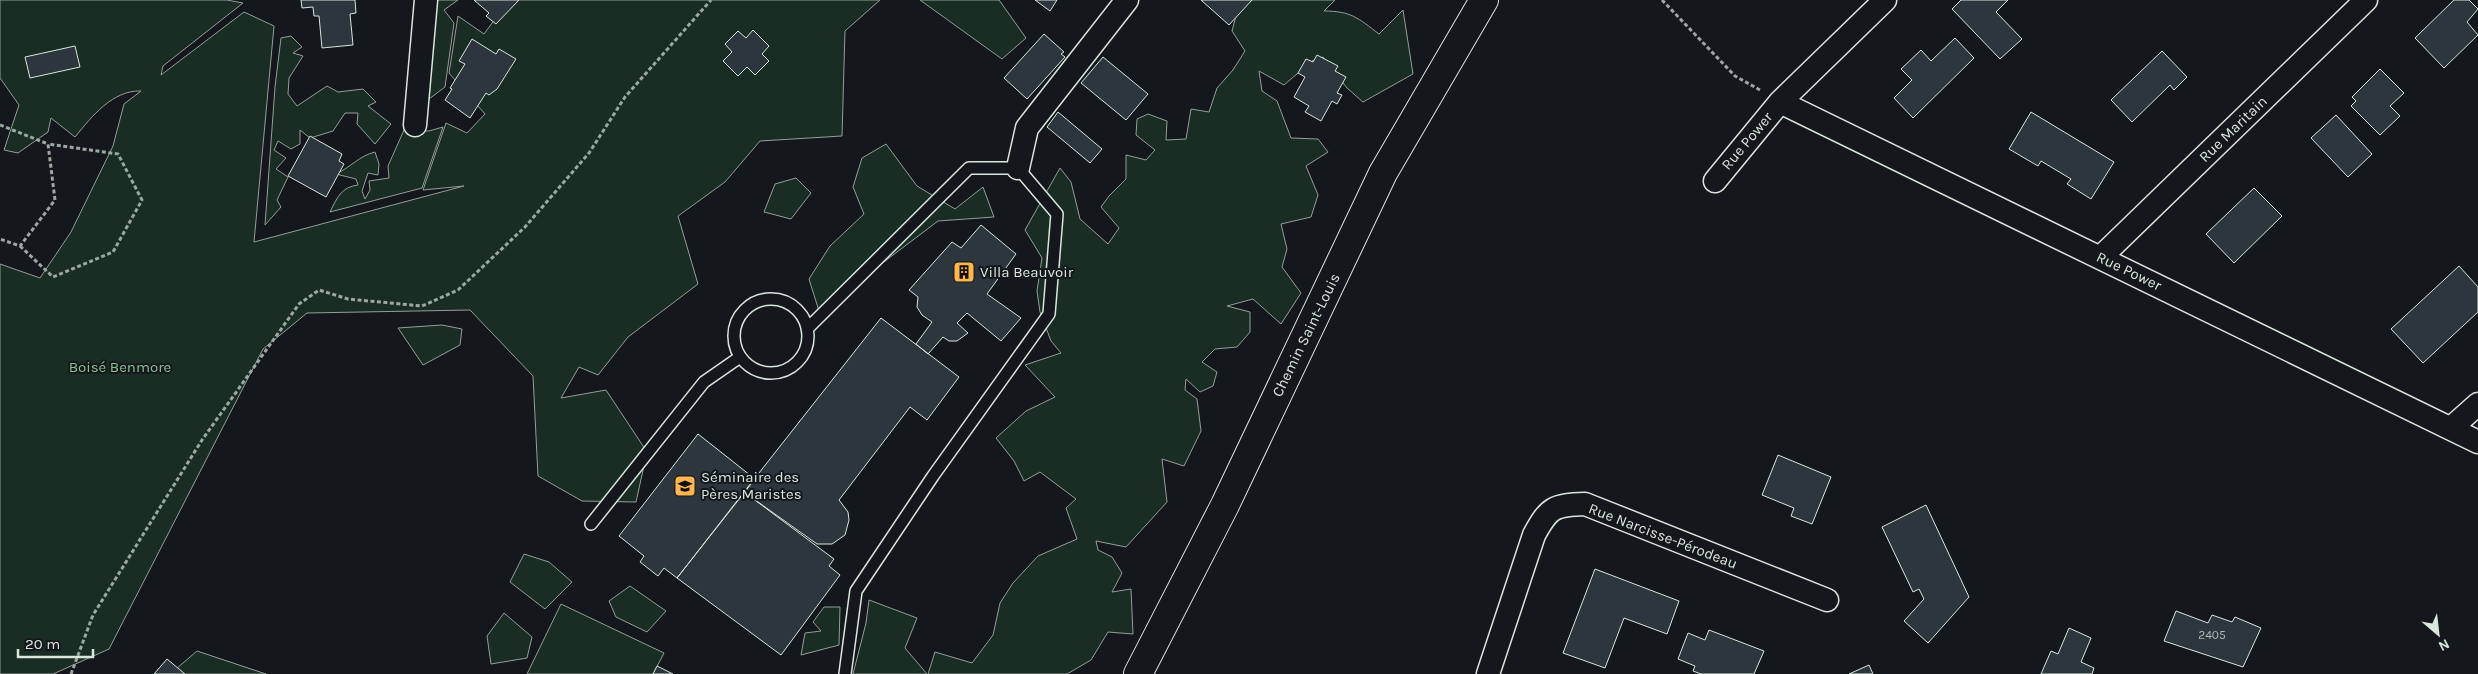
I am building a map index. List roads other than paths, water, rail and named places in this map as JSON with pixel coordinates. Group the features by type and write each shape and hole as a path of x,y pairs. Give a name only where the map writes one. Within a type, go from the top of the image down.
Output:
{"street":[{"path":"415,124 426,0"},
{"path":"1018,168 1028,128 1127,0"},
{"name":"Chemin Saint-Louis","path":"1138,674 1225,505 1384,173 1484,0"},
{"name":"Rue Power","path":"1715,181 1780,102 1885,0"},
{"name":"Rue Maritain","path":"2101,257 2366,0"},
{"name":"Rue Power","path":"1780,102 2478,442"},
{"path":"2451,428 2478,404"},
{"name":"Rue Narcisse-Pérodeau","path":"1488,674 1534,535 1543,517 1560,505 1585,504 1827,600"}],"lane":[{"path":"807,329 970,168 1018,168 1057,214 1049,314 933,476 856,591 845,674"},
{"path":"774,299 796,308 803,317 808,341 804,354 796,363 785,370 773,373 760,372 749,366 740,357 735,346 733,334 742,312 751,304 774,299"},
{"path":"591,524 704,382 740,357"}],"place":[{"name":"Villa Beauvoir","path":"964,272"},
{"name":"Séminaire des Pères Maristes","path":"685,486"}],"park label":[{"name":"Boisé Benmore","path":"120,367"}]}
